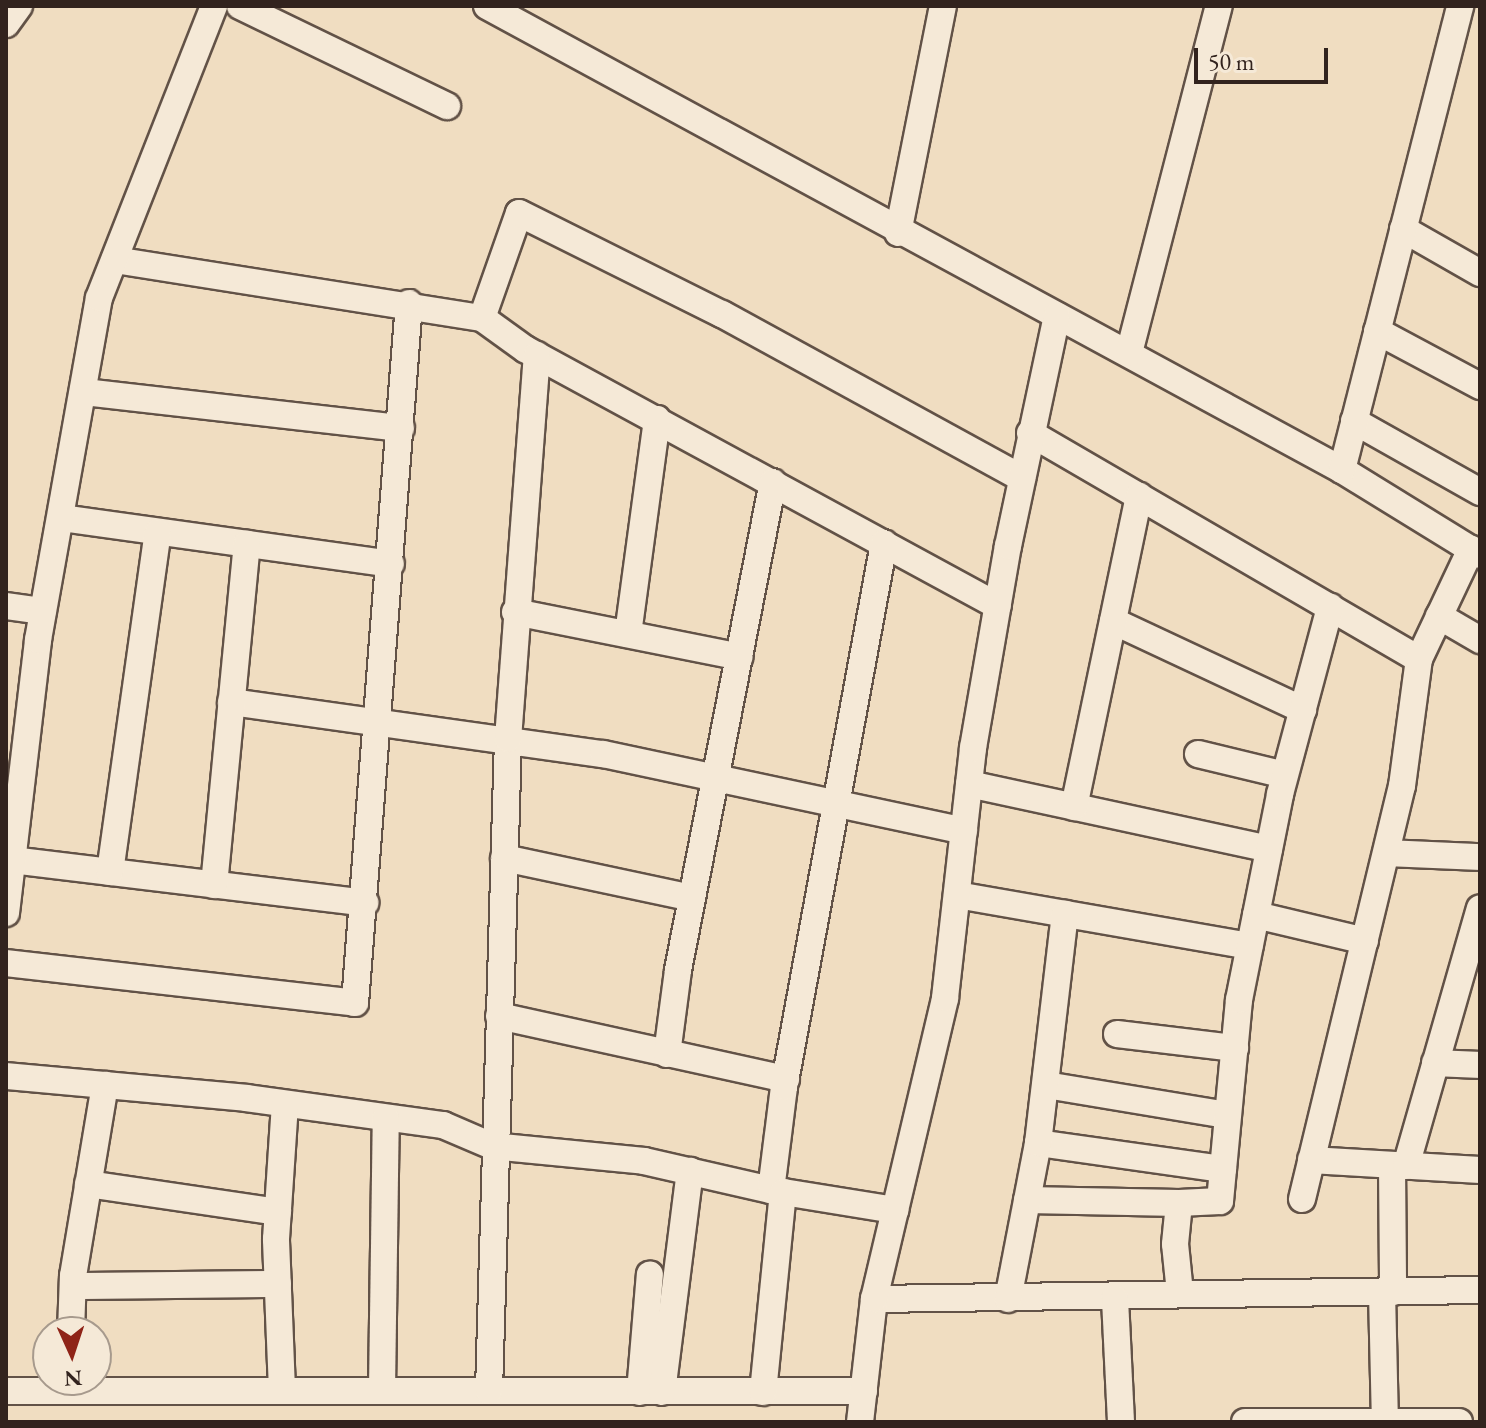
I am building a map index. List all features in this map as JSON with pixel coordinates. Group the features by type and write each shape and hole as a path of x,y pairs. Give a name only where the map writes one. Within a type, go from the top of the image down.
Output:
{"street":[{"path":"6,24 19,6"},
{"path":"6,913 43,611 99,298 214,6"},
{"path":"240,6 447,106"},
{"path":"487,6 898,233 1129,353 1342,470 1476,552 1439,616 1419,659 1402,786 1302,1199"},
{"path":"898,233 943,6"},
{"path":"1129,353 1219,6"},
{"path":"1342,470 1460,6"},
{"path":"482,318 519,213 722,314 1022,478"},
{"path":"1403,229 1480,273"},
{"path":"115,260 409,303 482,318 537,355 998,606"},
{"path":"6,963 355,1003 409,303"},
{"path":"860,1422 874,1299 945,998 969,784 998,606 1030,433 1057,316"},
{"path":"1377,331 1480,386"},
{"path":"489,1391 492,1146 508,739 515,612 537,355"},
{"path":"84,392 401,428"},
{"path":"628,634 657,419"},
{"path":"1354,421 1480,492"},
{"path":"1030,433 1419,659"},
{"path":"667,1054 692,898 773,482"},
{"path":"1074,807 1139,496"},
{"path":"61,518 391,564"},
{"path":"110,872 158,532"},
{"path":"763,1392 786,1079 884,543"},
{"path":"214,885 247,544"},
{"path":"6,606 43,611"},
{"path":"1027,1200 1220,1201 1235,1048 1250,946 1285,775 1330,607"},
{"path":"515,612 740,657"},
{"path":"1439,616 1480,640"},
{"path":"1113,621 1303,710"},
{"path":"231,702 508,739 836,801 964,831"},
{"path":"1198,754 1285,775"},
{"path":"969,784 1269,849"},
{"path":"1387,853 1480,857"},
{"path":"504,858 692,898"},
{"path":"12,860 365,903"},
{"path":"957,895 1250,946"},
{"path":"1385,1421 1388,1292 1399,1166 1474,948 1480,908"},
{"path":"1008,1299 1038,1143 1065,914"},
{"path":"1256,915 1365,941"},
{"path":"499,1016 786,1079"},
{"path":"1117,1034 1235,1048"},
{"path":"1435,1063 1480,1065"},
{"path":"6,1076 285,1104 443,1125 492,1146 644,1161 777,1191 895,1210"},
{"path":"72,1316 73,1286 105,1085"},
{"path":"1046,1085 1228,1115"},
{"path":"282,1390 278,1212 285,1104"},
{"path":"382,1390 386,1118"},
{"path":"1038,1143 1223,1169"},
{"path":"1311,1160 1480,1170"},
{"path":"651,1392 690,1171"},
{"path":"88,1184 278,1212"},
{"path":"1179,1203 1175,1244 1180,1293"},
{"path":"650,1274 651,1392"},
{"path":"73,1286 278,1284"},
{"path":"874,1299 1115,1299 1180,1293 1480,1290"},
{"path":"1115,1299 1121,1422"},
{"path":"112,1386 282,1390 864,1391"},
{"path":"6,1391 32,1389"},
{"path":"1245,1422 1459,1422"}]}
